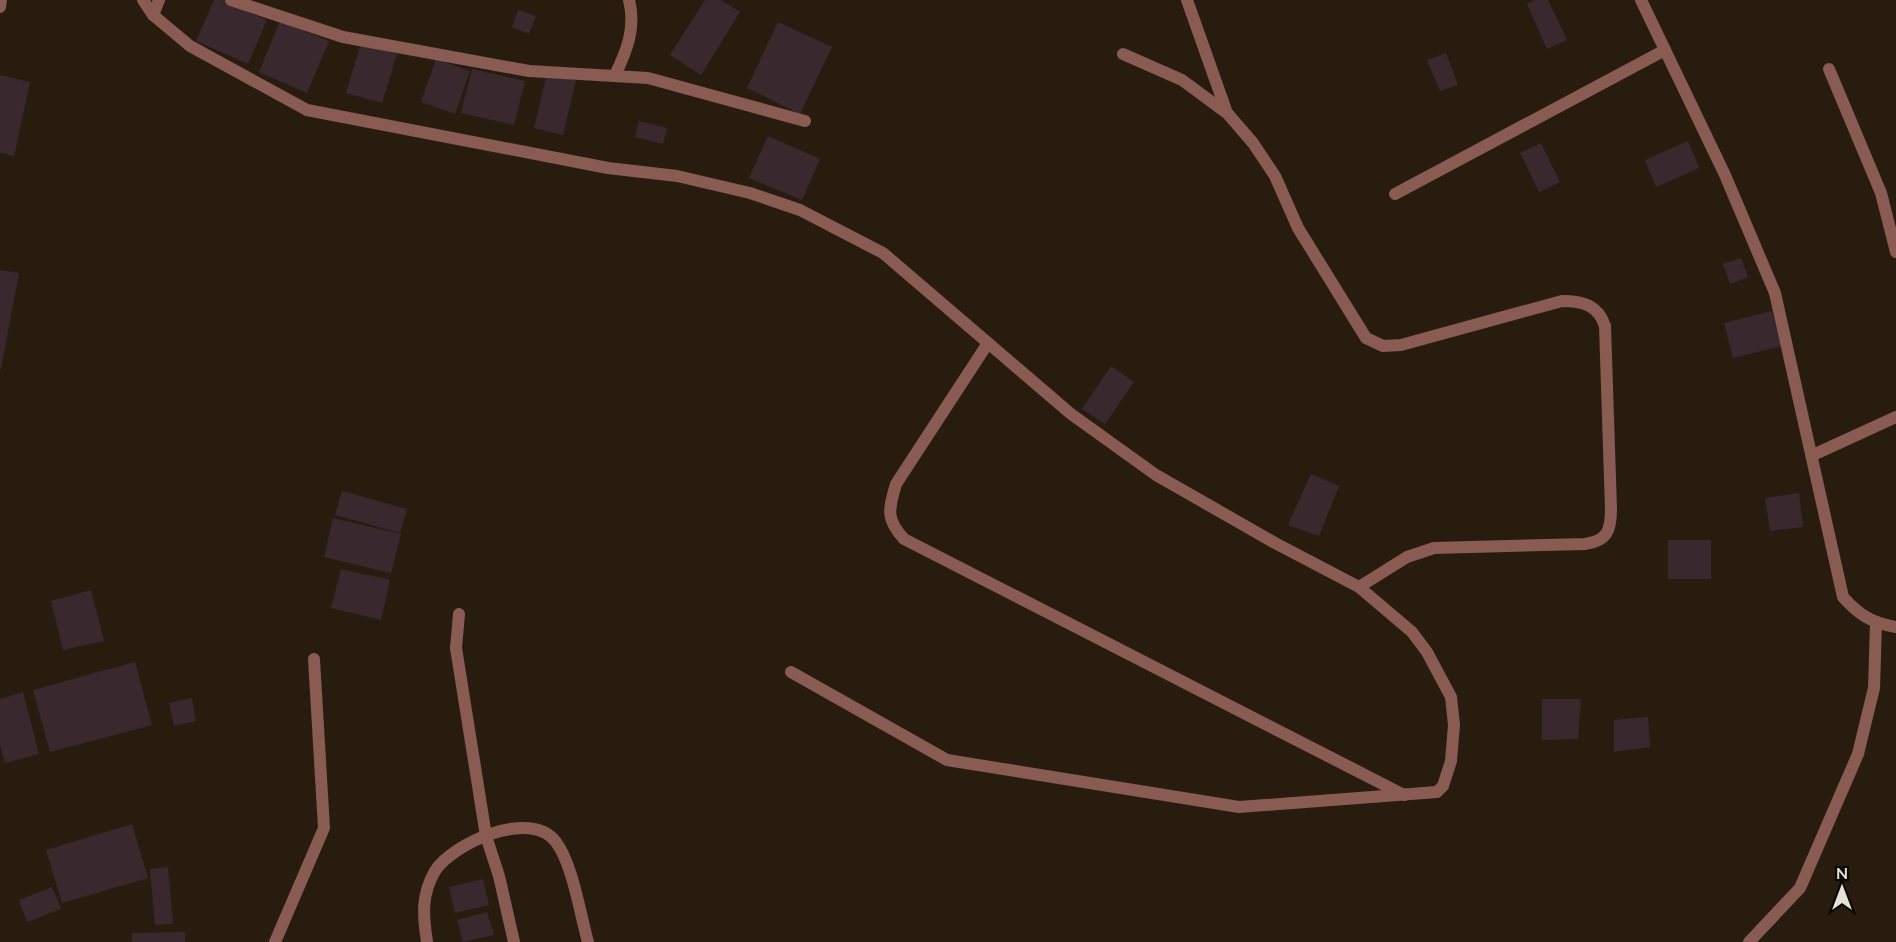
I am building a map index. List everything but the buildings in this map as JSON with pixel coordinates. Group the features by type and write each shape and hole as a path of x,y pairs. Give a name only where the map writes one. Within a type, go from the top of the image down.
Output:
{"street":[{"path":"0,7 1,0"},
{"path":"143,0 153,15 190,46 307,110 608,168 677,176 750,193 800,210 883,253 1071,414 1156,475 1275,543 1359,587 1412,632 1428,652 1451,697 1454,742 1443,786 1437,792 1239,807 947,760 791,672"},
{"path":"153,15 159,0"},
{"path":"231,0 343,37 447,58 529,71 648,78 805,122"},
{"path":"615,75 627,50 633,14 629,0"},
{"path":"1187,0 1228,114"},
{"path":"1641,0 1725,175 1775,293 1843,597 1858,613 1876,623 1896,627"},
{"path":"1395,194 1665,50"},
{"path":"1123,54 1182,80 1228,114 1259,151 1275,176 1298,228 1366,338 1373,343 1401,345 1562,301 1589,304 1597,310 1605,326 1611,509 1611,528 1605,537 1597,543 1585,544 1434,548 1407,557 1359,587"},
{"path":"1829,69 1881,193 1896,252"},
{"path":"988,343 896,484 889,508 892,526 904,539 1405,795"},
{"path":"1813,455 1896,417"},
{"path":"459,614 456,648 486,836 499,876 514,942"},
{"path":"1749,942 1800,888 1858,754 1874,688 1876,623"},
{"path":"275,942 324,828 314,659"},
{"path":"427,942 422,914 425,891 436,870 453,853 486,836 506,829 528,828 541,831 555,841 567,865 588,942"}]}
